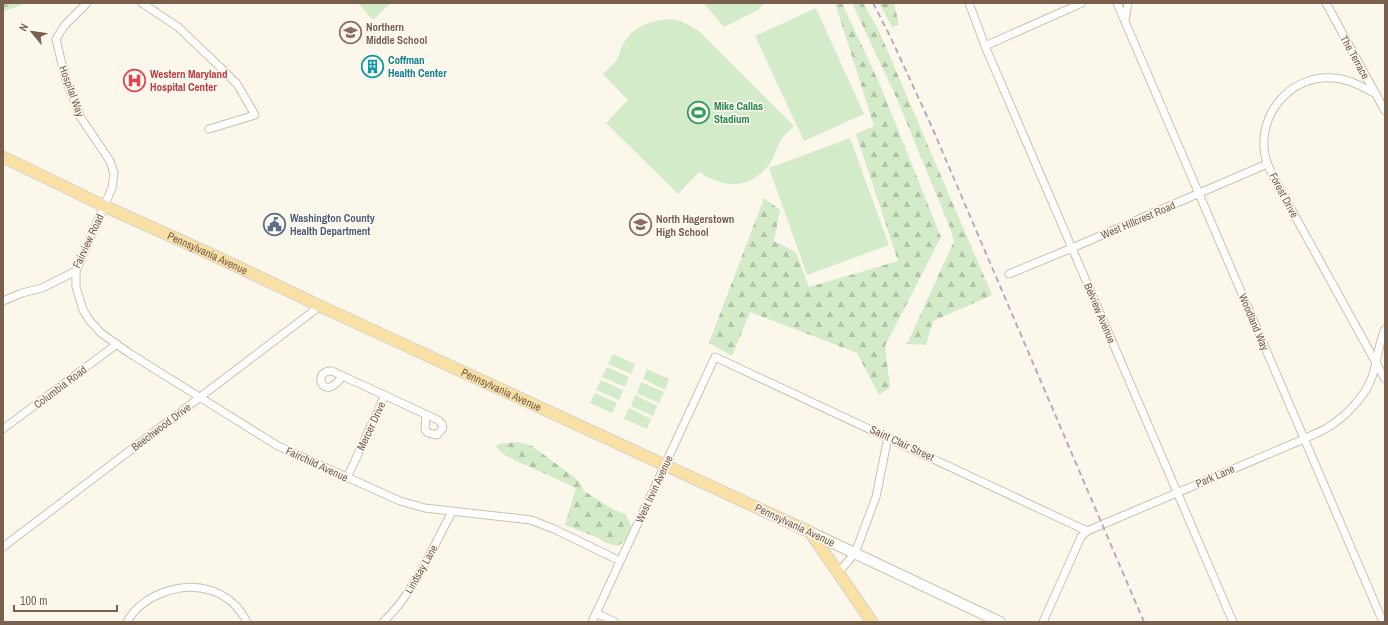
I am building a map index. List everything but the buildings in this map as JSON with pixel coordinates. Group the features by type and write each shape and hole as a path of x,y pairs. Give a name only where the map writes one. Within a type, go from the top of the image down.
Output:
{"main road":[{"name":"Pennsylvania Avenue","path":"3,157 104,206 810,532 1000,622"},
{"path":"810,532 872,622"}],"street":[{"name":"Hospital Way","path":"87,3 64,26 56,39 65,77 81,118 110,161 114,173 112,188 104,206"},
{"path":"142,3 178,27 238,84 255,116 209,129"},
{"name":"Belview Avenue","path":"969,3 985,46 1233,622"},
{"path":"985,46 1082,3"},
{"name":"Woodland Way","path":"1118,3 1383,622"},
{"path":"1125,22 1128,3"},
{"name":"The Terrace","path":"1326,3 1376,94 1383,103 1385,111"},
{"name":"Forest Drive","path":"1376,94 1348,80 1333,78 1320,78 1296,86 1285,93 1276,104 1266,125 1264,147 1267,164 1385,379"},
{"name":"West Hillcrest Road","path":"1009,274 1200,194 1267,164"},
{"name":"Fairview Road","path":"3,301 22,293 42,288 76,271 104,206"},
{"name":"Fairchild Avenue","path":"76,271 76,287 83,310 97,329 117,344 278,446 400,501 425,508 452,512 531,520 554,529 620,561"},
{"name":"Beechwood Drive","path":"3,547 320,306"},
{"name":"Park Lane","path":"1088,531 1304,439 1328,427 1342,417 1364,392 1372,377 1380,342 1385,329"},
{"name":"Columbia Road","path":"3,429 117,344"},
{"name":"West Irvin Avenue","path":"592,622 715,357"},
{"name":"Saint Clair Street","path":"715,357 1088,531"},
{"name":"Mercer Drive","path":"343,376 385,395 347,478"},
{"path":"385,395 426,415"},
{"path":"838,573 855,553 876,497 888,437"},
{"name":"Lindsay Lane","path":"383,622 403,599 452,512"},
{"path":"1043,622 1082,537 1088,531"},
{"path":"127,622 135,610 143,602 174,588 187,586 213,590 222,595 236,606 247,622"},
{"path":"596,613 615,622"}],"green space":[{"path":"3,3 26,3 3,12"},
{"path":"358,3 391,3 373,20"},
{"path":"704,3 764,3 758,10 724,27"},
{"path":"835,3 842,3 881,87 941,237 885,346 890,387 879,395 857,353 750,312 732,356 709,343 764,198 780,210 774,241 796,252 809,287 898,261 856,134 874,126"},
{"path":"852,3 863,3 879,31 992,295 933,321 926,345 907,344 954,241 897,99"},
{"path":"879,3 894,3 899,25 892,27"},
{"path":"816,8 864,114 804,141 755,36"},
{"name":"Mike Callas Stadium","path":"672,19 681,21 699,31 794,126 781,140 771,162 764,171 747,182 729,184 719,182 699,172 678,194 606,123 628,100 603,74 616,61 622,46 631,33 643,25"},
{"path":"850,138 889,245 807,275 769,168"},
{"path":"613,354 635,364 631,374 608,364"},
{"path":"607,367 629,377 625,387 602,377"},
{"path":"647,369 669,379 665,390 643,379"},
{"path":"601,380 623,390 619,400 596,390"},
{"path":"641,382 664,392 659,403 637,393"},
{"path":"595,393 617,403 612,413 590,403"},
{"path":"635,395 657,406 653,416 631,406"},
{"path":"629,408 651,419 647,429 624,419"},
{"path":"519,442 532,446 578,480 584,491 614,510 626,514 631,526 628,538 618,546 606,543 596,537 565,525 576,488 506,456 496,447 498,444"}],"railway":[{"path":"873,3 931,125 1144,622"}],"place":[{"name":"Northern Middle School","path":"351,33"},
{"name":"Coffman Health Center","path":"372,66"},
{"name":"Western Maryland Hospital Center","path":"134,80"},
{"name":"Mike Callas Stadium","path":"698,112"},
{"name":"Washington County Health Department","path":"275,224"},
{"name":"North Hagerstown High School","path":"641,225"}]}
